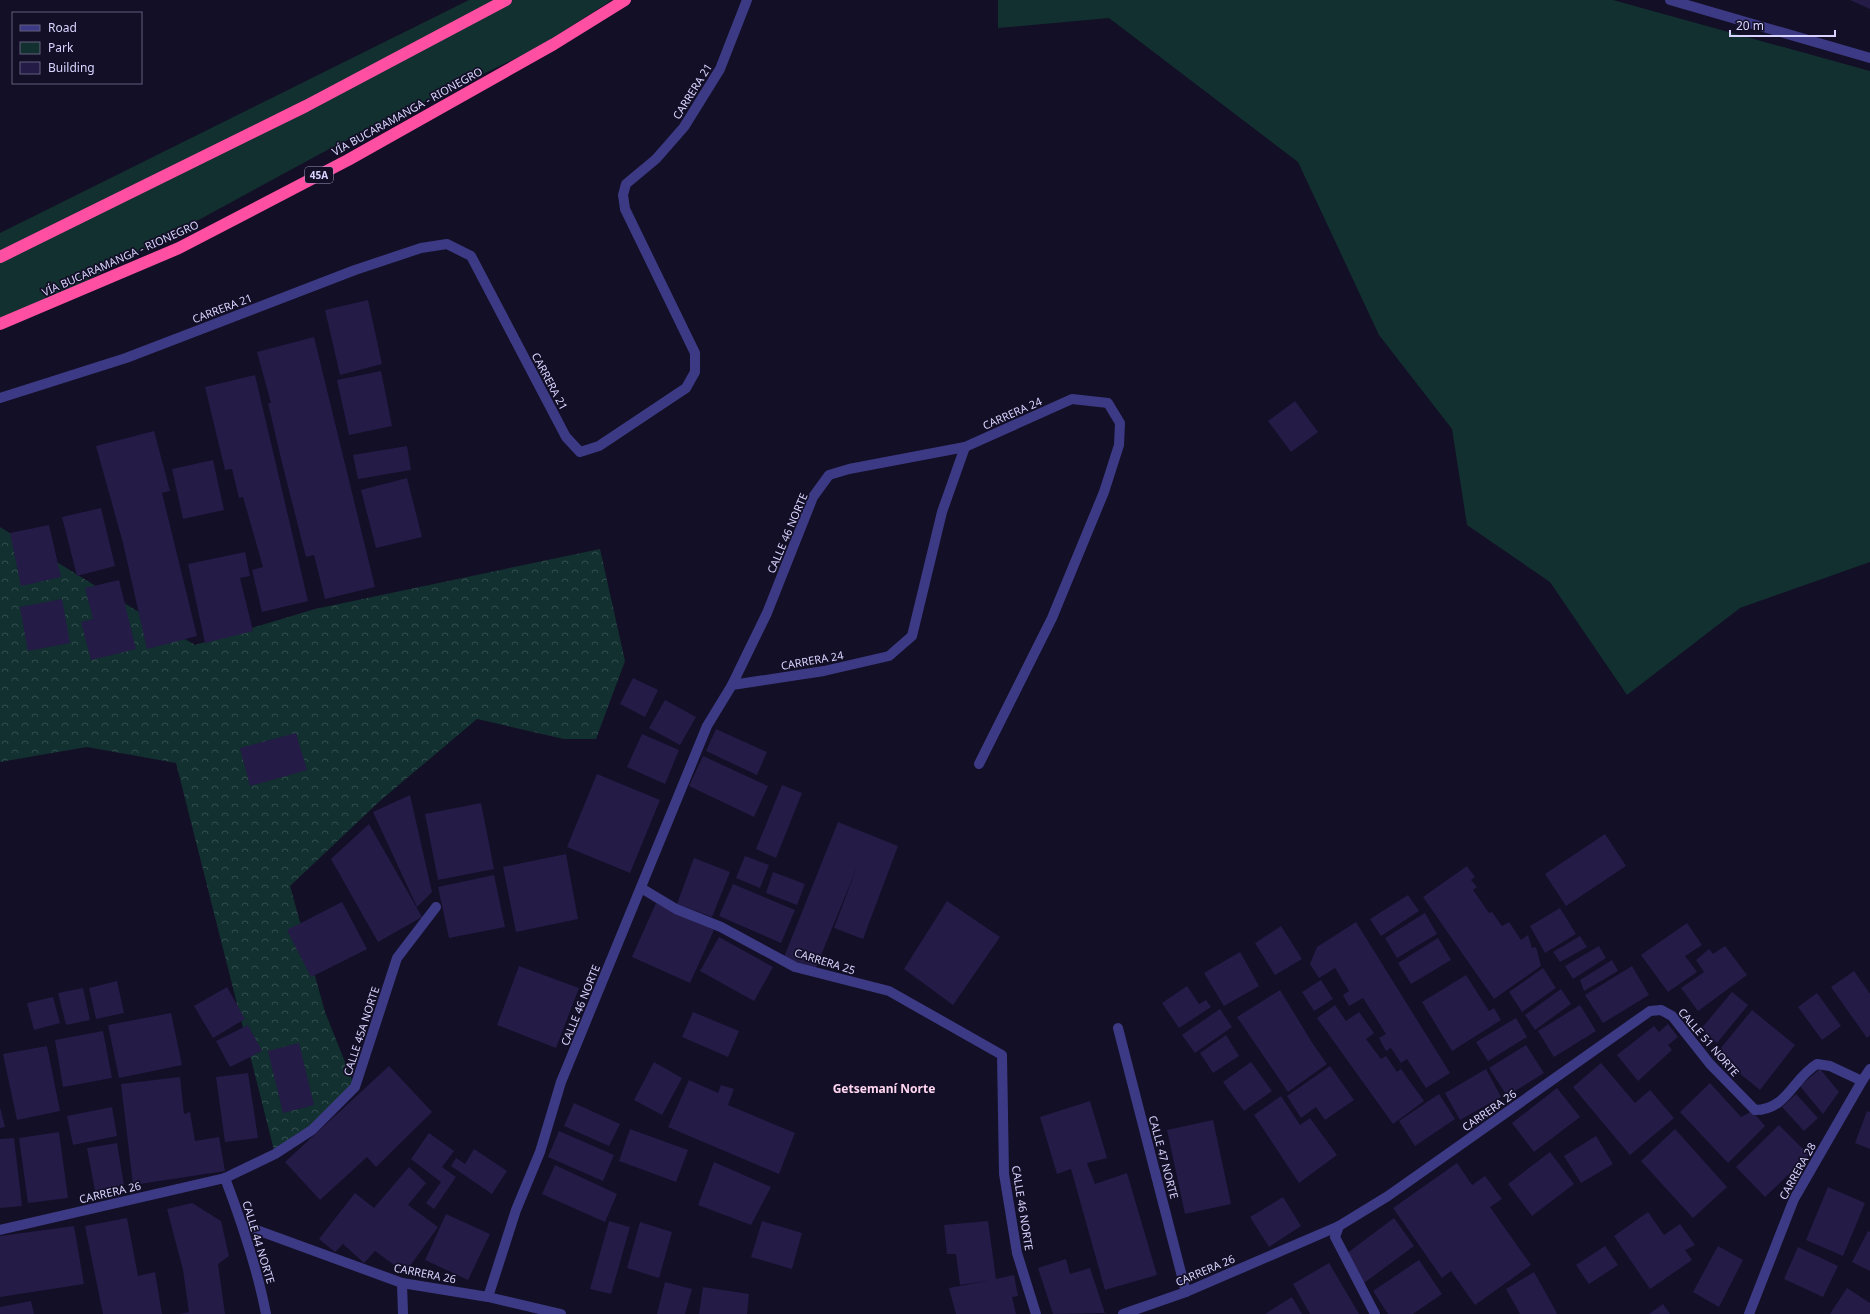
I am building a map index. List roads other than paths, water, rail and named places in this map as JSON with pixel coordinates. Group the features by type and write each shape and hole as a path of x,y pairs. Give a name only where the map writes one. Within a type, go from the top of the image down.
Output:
{"highway":[{"path":"0,257 306,106 506,0"},
{"name":"VÍA BUCARAMANGA - RIONEGRO","path":"0,324 193,241 354,156 554,44 625,0"}],"street":[{"name":"CARRERA 21","path":"0,398 126,358 355,270 421,248 448,244 471,256 566,437 580,452 599,446 686,388 695,372 694,353 625,209 624,195 626,184 656,159 684,126 720,69 747,0"},
{"path":"1670,0 1870,58"},
{"name":"CARRERA 24","path":"732,685 824,671 889,656 912,636 942,512 965,447 1072,399 1108,403 1120,423 1119,445 1104,492 1052,618 979,764"},
{"name":"CALLE 46 NORTE","path":"488,1297 516,1210 540,1152 561,1082 707,726 732,685 766,613 813,497 829,475 849,469 965,447"},
{"name":"CARRERA 25","path":"641,888 676,908 721,927 795,967 889,991 1002,1055"},
{"name":"CALLE 45A NORTE","path":"225,1178 276,1154 312,1130 355,1087 397,958 436,908"},
{"name":"CALLE 51 NORTE","path":"1650,1011 1661,1010 1672,1016 1710,1064 1755,1110 1766,1110 1779,1104 1807,1070 1817,1064 1830,1066 1862,1081"},
{"name":"CARRERA 26","path":"1123,1314 1186,1292 1339,1226 1388,1196 1650,1011"},
{"name":"CALLE 47 NORTE","path":"1118,1028 1186,1292"},
{"name":"CALLE 46 NORTE","path":"1002,1055 1004,1174 1017,1253 1036,1314"},
{"name":"CARRERA 28","path":"1749,1314 1794,1198 1870,1069"},
{"name":"CARRERA 26","path":"0,1230 225,1178"},
{"name":"CALLE 44 NORTE","path":"225,1178 243,1225 260,1284 266,1314"},
{"name":"CARRERA 26","path":"243,1225 402,1283 488,1297 561,1314"},
{"path":"1339,1226 1335,1237 1375,1314"},
{"path":"402,1283 403,1314"}],"district":[{"name":"Getsemaní Norte","path":"884,1088"}]}
